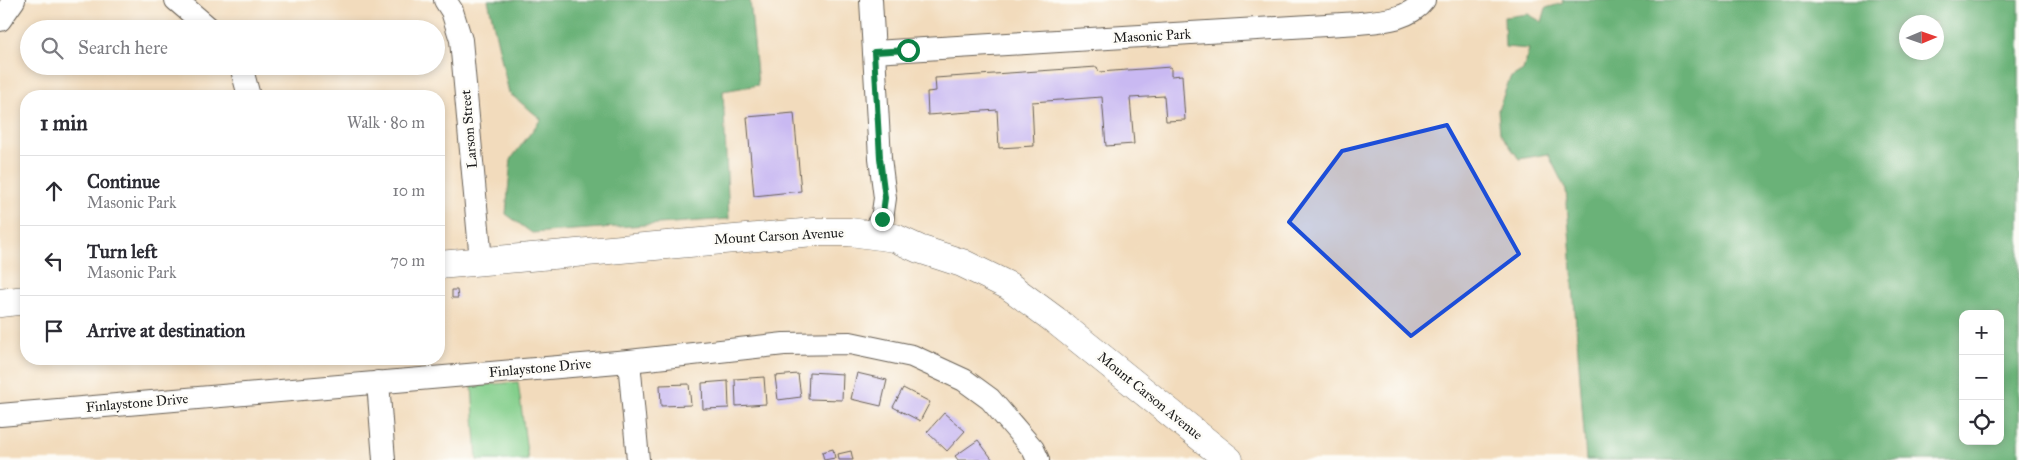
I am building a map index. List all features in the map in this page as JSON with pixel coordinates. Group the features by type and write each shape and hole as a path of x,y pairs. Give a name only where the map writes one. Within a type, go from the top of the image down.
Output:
{"main road":[{"name":"Mount Carson Avenue","path":"445,264 778,234 814,232 870,234 895,238 919,250 962,264 1009,286 1036,304 1229,460"},
{"path":"0,303 20,301"}],"street":[{"path":"0,20 14,0"},
{"path":"176,0 199,20"},
{"name":"Larson Street","path":"445,0 452,11 461,40 481,261"},
{"path":"870,234 882,219 885,198 880,158 871,0"},
{"name":"Masonic Park","path":"874,52 1360,23 1398,17 1416,8 1424,0"},
{"path":"243,75 247,90"},
{"name":"Finlaystone Drive","path":"0,415 629,361 794,344 850,343 912,356 964,380 990,399 1033,448 1038,460"},
{"path":"629,361 638,460"},
{"path":"378,382 384,460"}],"highlighted area":[{"path":"1447,125 1519,254 1411,336 1289,222 1342,151"}],"green space":[{"path":"488,0 750,0 758,85 723,91 729,219 532,233 506,214 511,159 541,119 509,93"},
{"path":"1562,0 2019,0 2019,460 1586,460 1566,190 1548,154 1519,159 1500,133 1498,110 1510,78 1523,70 1529,49 1505,47 1504,17 1528,14 1542,22 1546,8 1563,3"},
{"path":"518,382 528,460 477,460 472,386"}],"building":[{"path":"1097,67 1099,72 1171,67 1171,76 1182,75 1185,120 1166,121 1164,96 1130,98 1134,144 1106,146 1102,97 1032,102 1034,146 999,148 997,110 928,115 927,92 936,91 935,78"},
{"path":"794,113 801,191 754,196 747,117"},
{"path":"452,290 457,290 458,298 452,298"},
{"path":"809,372 843,374 842,400 808,399"},
{"path":"857,373 887,380 881,406 851,399"},
{"path":"798,374 801,397 778,400 775,376"},
{"path":"764,377 766,404 736,406 735,379"},
{"path":"728,381 729,408 703,409 702,383"},
{"path":"689,384 691,405 661,406 660,385"},
{"path":"903,388 930,402 920,421 893,407"},
{"path":"944,413 965,431 947,451 927,432"},
{"path":"978,440 993,460 958,460 955,456"},
{"path":"833,449 835,458 824,460 822,452"},
{"path":"851,451 853,460 839,460 838,454"}],"route":[{"path":"882,219 885,198 880,158 874,52 908,50"}]}
